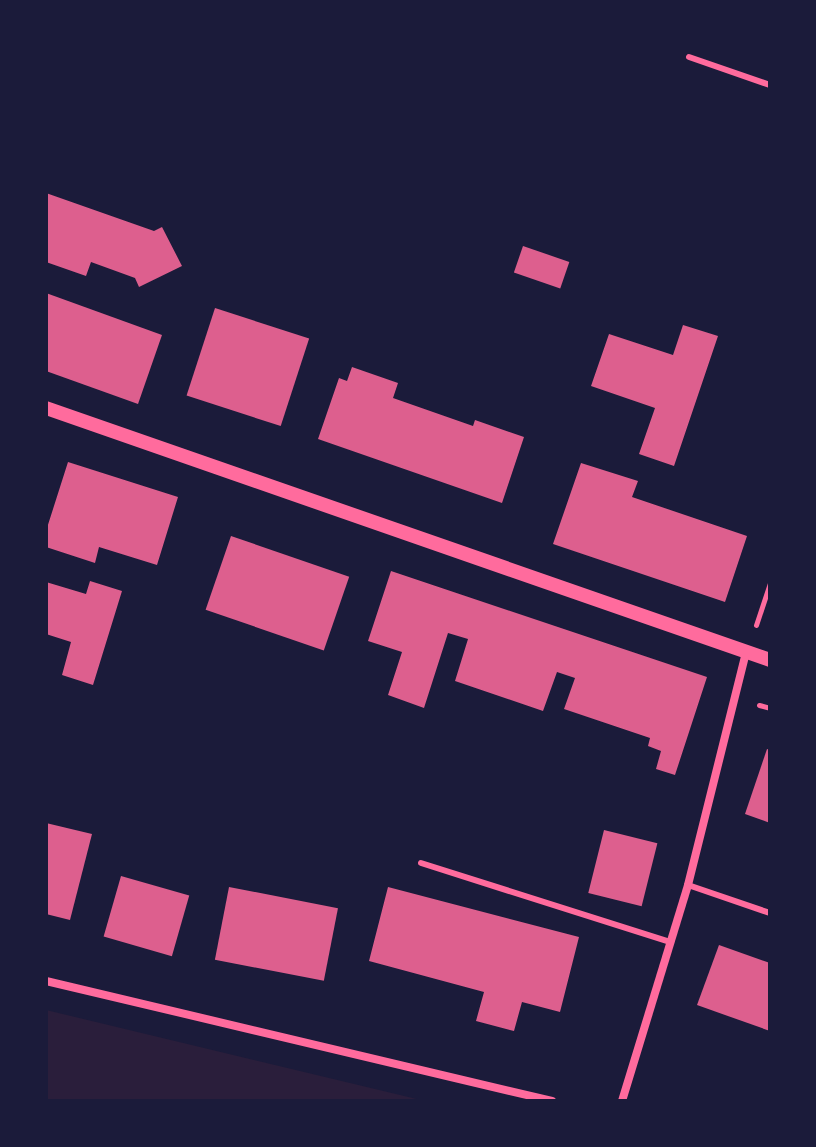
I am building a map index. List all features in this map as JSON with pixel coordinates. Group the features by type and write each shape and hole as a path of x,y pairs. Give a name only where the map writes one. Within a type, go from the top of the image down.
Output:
{"street":[{"path":"46,408 770,660"},
{"path":"622,1101 688,885 746,652"},
{"path":"46,981 552,1101"}],"lane":[{"path":"689,57 770,85"},
{"path":"421,863 670,942"},
{"path":"688,885 770,913"}],"path":[{"path":"746,652 770,583"}],"shaded area":[{"path":"46,1010 425,1101 46,1101"}],"building":[{"path":"46,193 154,231 162,227 182,266 139,287 135,278 91,262 86,276 46,262"},
{"path":"523,246 569,262 560,288 514,272"},
{"path":"46,293 162,335 138,404 46,371"},
{"path":"215,308 309,339 281,426 187,395"},
{"path":"683,325 718,336 674,466 639,454 655,408 591,386 609,334 673,355"},
{"path":"352,367 398,383 393,398 473,426 475,420 524,437 502,503 318,439 339,378 347,381"},
{"path":"68,462 178,497 157,565 99,547 95,563 46,547 46,531"},
{"path":"581,463 638,481 632,497 747,536 725,602 553,544"},
{"path":"231,536 349,577 324,650 206,610"},
{"path":"391,571 707,677 675,775 656,769 661,751 648,746 650,738 564,709 575,678 557,672 543,711 455,681 468,639 448,633 424,708 388,695 402,652 368,641"},
{"path":"90,581 122,591 93,685 62,675 71,642 46,634 46,582 86,594"},
{"path":"767,749 770,750 770,823 745,814"},
{"path":"46,823 92,834 70,920 46,914"},
{"path":"604,830 657,843 642,906 588,893"},
{"path":"121,876 189,896 172,956 104,937"},
{"path":"229,887 338,908 324,981 215,960"},
{"path":"388,887 579,937 560,1012 522,1002 514,1031 476,1021 484,992 369,961"},
{"path":"719,945 770,963 770,1031 697,1005"}]}
